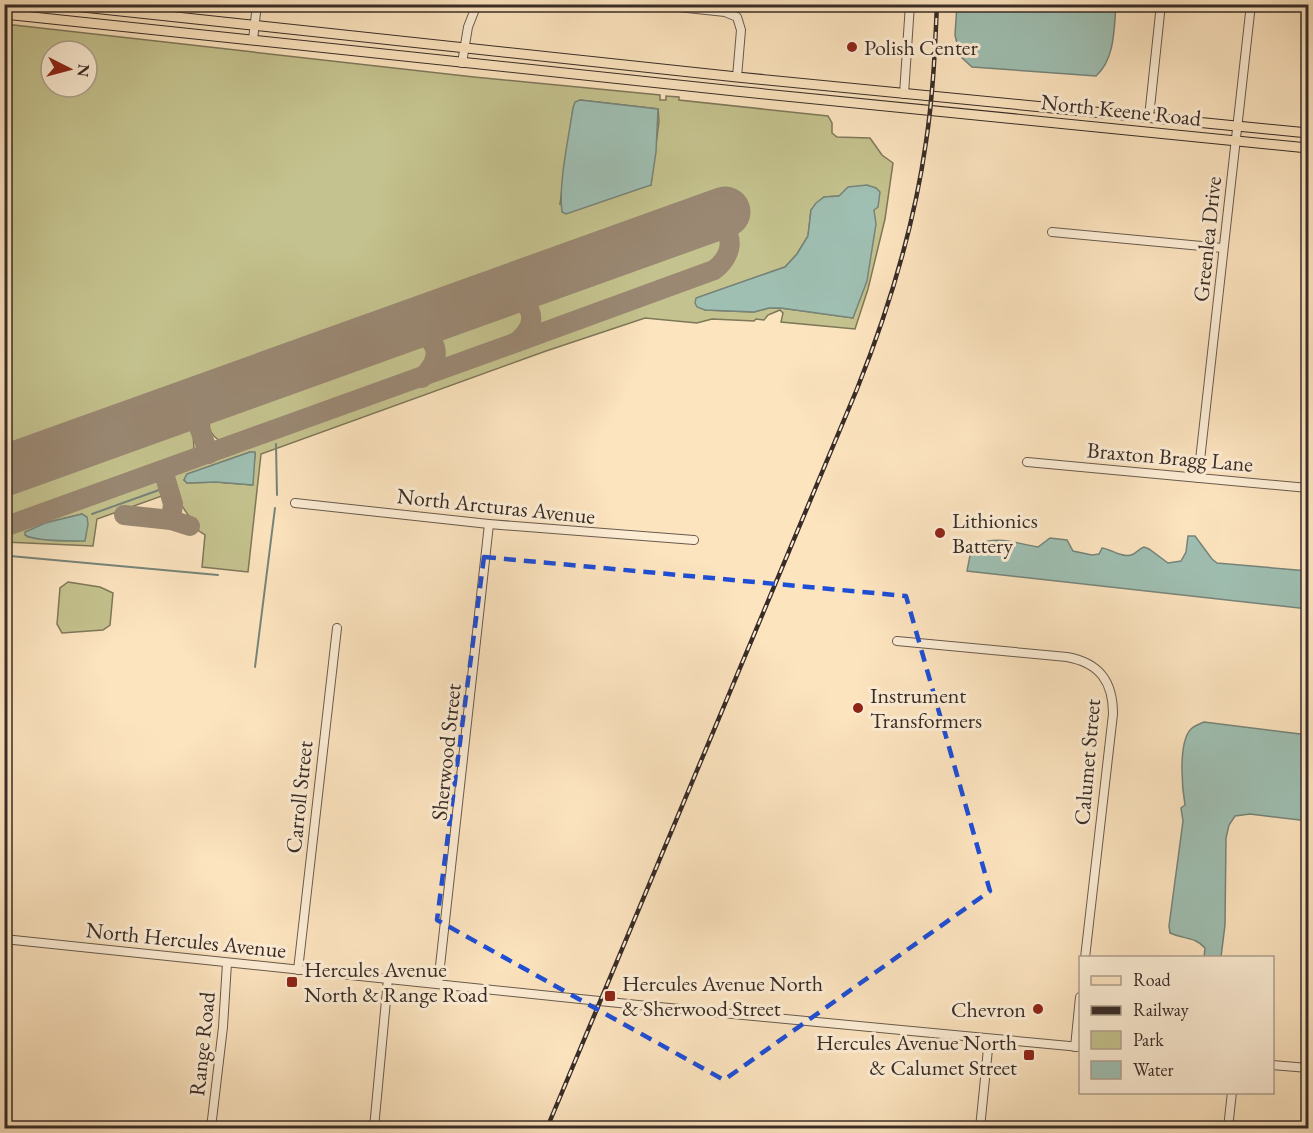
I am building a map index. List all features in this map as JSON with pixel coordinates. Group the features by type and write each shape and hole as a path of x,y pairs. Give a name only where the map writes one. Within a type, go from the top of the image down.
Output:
{"main road":[{"path":"55,4 255,26"},
{"path":"4,14 253,40"},
{"name":"North Keene Road","path":"255,26 932,97 1308,133"},
{"name":"North Keene Road","path":"253,40 1308,148"}],"street":[{"path":"253,40 257,4"},
{"path":"462,63 468,27 477,4"},
{"path":"650,4 725,12 736,17 741,30 736,77"},
{"path":"904,94 910,4"},
{"path":"1149,117 1161,4"},
{"name":"Greenlea Drive","path":"1198,478 1251,4"},
{"path":"1052,231 1223,248"},
{"name":"Braxton Bragg Lane","path":"1027,462 1308,488"},
{"name":"North Arcturas Avenue","path":"296,504 489,524 693,540"},
{"name":"Sherwood Street","path":"438,984 489,524"},
{"name":"Carroll Street","path":"298,970 337,628"},
{"name":"Calumet Street","path":"897,641 1067,657 1086,662 1104,676 1113,700 1113,714 1085,956"},
{"name":"North Hercules Avenue","path":"4,939 1078,1047"},
{"name":"Range Road","path":"211,1128 223,1027 227,963"},
{"path":"374,1128 388,979"},
{"path":"1078,1047 1079,1022"},
{"path":"980,1128 989,1039"},
{"path":"1274,1065 1308,1068"},
{"path":"1228,1128 1232,1094"}],"highlighted area":[{"path":"484,557 906,596 990,891 724,1080 437,920"}],"green space":[{"path":"5,24 474,77 660,95 660,100 666,100 666,96 679,97 679,100 828,116 832,123 832,133 837,137 870,138 882,155 893,163 885,219 868,289 855,329 781,322 783,313 780,310 768,315 764,320 754,321 712,319 697,323 645,318 546,351 261,454 248,572 202,567 205,535 199,531 182,506 173,484 176,471 720,274 728,266 735,248 732,229 722,199 5,457","holes":["580,100 658,109 659,121 651,185 560,204 573,108","839,196 874,210 853,318 781,308 754,312 705,310 697,298 785,267 797,254 808,236 811,210 824,197","250,452 255,453 252,485 216,482 187,483 184,480 187,474"]},
{"path":"710,231 721,235 725,245 723,256 715,265 537,329 538,309 533,295"},
{"path":"509,304 517,305 523,313 523,326 515,337 442,364 444,349 438,329"},
{"path":"408,340 421,344 426,349 428,363 420,372 224,443 211,433 209,424 215,409"},
{"path":"175,423 183,424 193,432 194,449 189,455 5,521 5,485"},
{"path":"149,480 160,483 164,493 162,496 97,519 93,546 5,542 5,532","holes":["82,514 78,541 28,537 45,523"]},
{"path":"68,582 100,587 113,593 110,625 103,630 62,633 57,624 60,588"}],"water":[{"path":"957,5 1116,5 1114,34 1107,61 1096,76 972,67 960,56 955,35"},
{"path":"580,100 658,109 656,152 651,185 566,214 562,212 561,201 563,175 573,108 575,102"},
{"path":"867,185 880,192 878,207 874,210 876,224 867,281 853,318 781,308 754,312 705,310 697,307 696,298 785,267 797,254 808,236 811,210 816,203 824,197 839,196 848,187"},
{"path":"255,452 253,485 216,482 187,483 184,480 187,474"},
{"path":"82,514 87,517 88,524 85,541 45,540 25,535 25,532 45,523"},
{"path":"1188,536 1195,536 1217,563 1308,571 1308,609 967,571 972,545 991,541 1038,547 1050,538 1067,540 1073,551 1092,555 1099,554 1102,548 1128,556 1144,547 1168,563 1181,561 1186,552"},
{"path":"1204,722 1308,735 1308,821 1250,814 1235,816 1229,825 1226,838 1225,925 1221,956 1204,956 1205,948 1201,944 1170,933 1169,926 1183,821 1181,808 1185,805 1182,777 1184,744 1187,735 1195,726"}],"waterway":[{"path":"276,444 277,495"},
{"path":"92,514 159,490"},
{"path":"255,667 275,508"},
{"path":"10,556 218,575"}],"taxiway":[{"path":"517,342 714,270 725,259 730,246 729,239 727,233 721,228 698,221"},
{"path":"4,527 517,342 529,326 530,312 521,300 502,292"},
{"path":"403,328 423,334 434,345 436,352 434,360 422,378"},
{"path":"190,403 209,454"},
{"path":"124,515 171,520 173,504 163,470"},
{"path":"171,520 190,526"}],"runway":[{"path":"4,471 725,212"}],"railway":[{"path":"547,1128 857,389 880,329 899,267 921,174 932,90 937,4"}],"place":[{"name":"Polish Center","path":"852,47"},
{"name":"Lithionics Battery","path":"940,533"},
{"name":"Instrument Transformers","path":"858,708"},
{"name":"Hercules Avenue North & Range Road","path":"292,982"},
{"name":"Hercules Avenue North & Sherwood Street","path":"610,996"},
{"name":"Chevron","path":"1038,1009"},
{"name":"Hercules Avenue North & Calumet Street","path":"1029,1055"}]}
